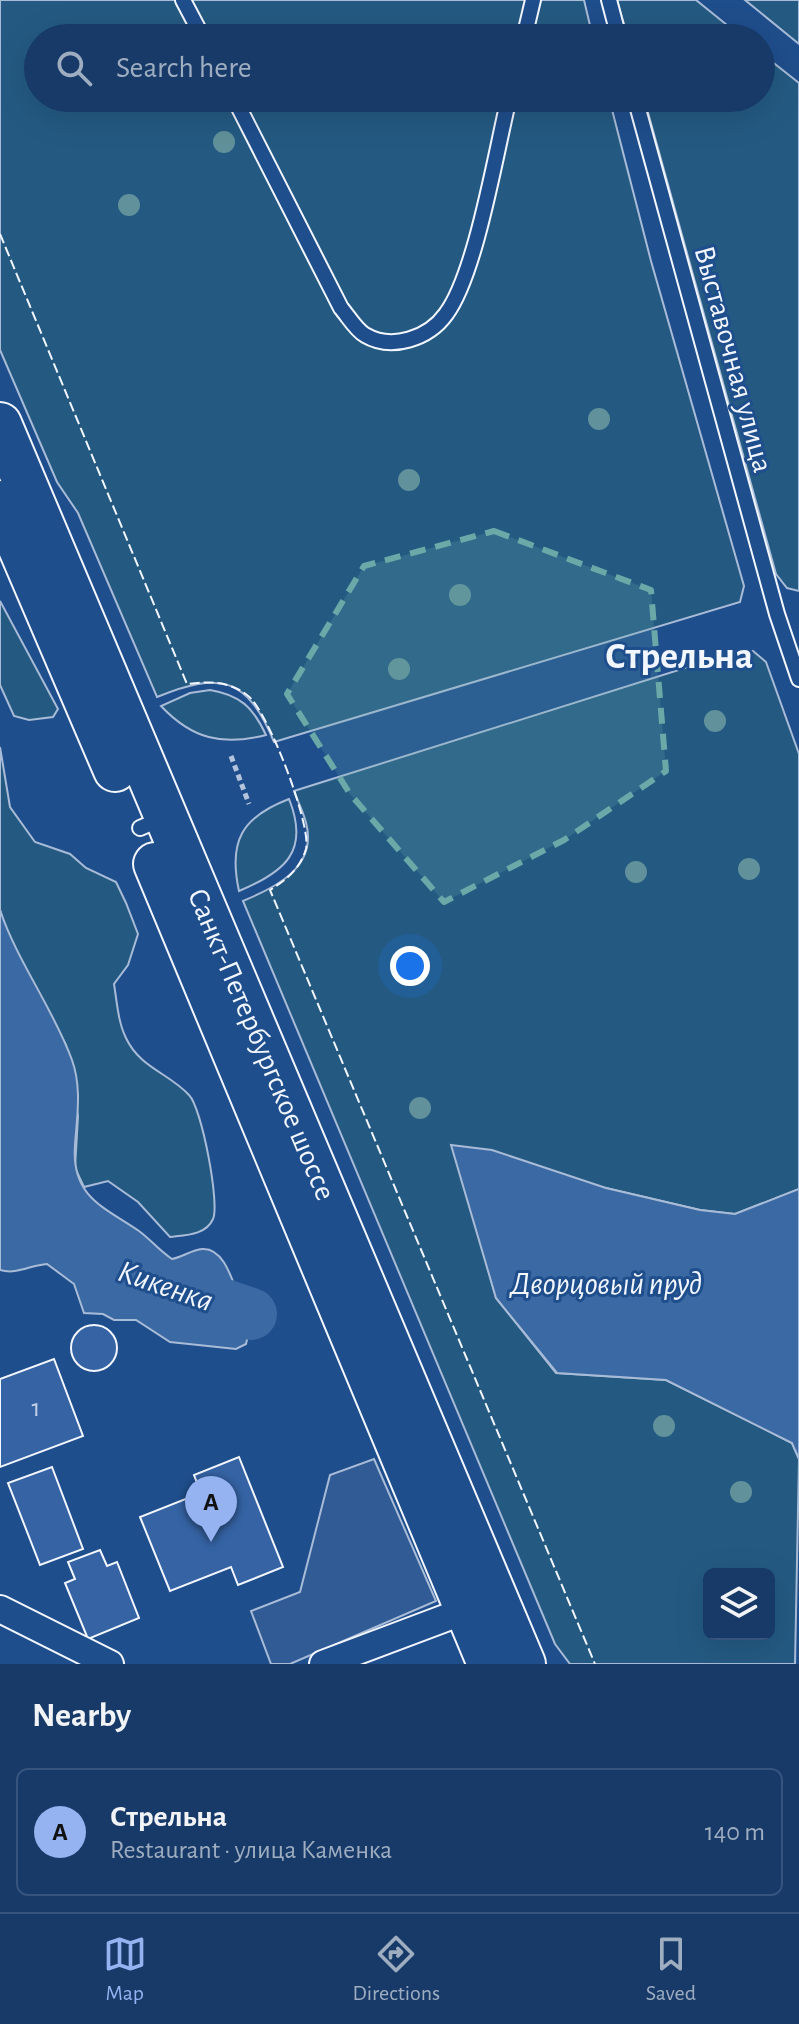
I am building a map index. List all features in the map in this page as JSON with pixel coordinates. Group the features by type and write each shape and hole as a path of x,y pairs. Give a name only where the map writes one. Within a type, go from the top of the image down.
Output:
{"main road":[{"name":"Санкт-Петербургское шоссе","path":"0,424 154,822 482,1604 524,1664"},
{"name":"Санкт-Петербургское шоссе","path":"0,502 154,822"},
{"name":"Санкт-Петербургское шоссе","path":"482,1604 489,1664"}],"street":[{"path":"323,1664 482,1604"},
{"path":"0,1609 110,1664"}],"lane":[{"path":"183,0 196,24"},
{"path":"527,24 533,0"},
{"path":"609,0 615,24"},
{"path":"241,112 341,308 364,335 394,343 423,335 446,315 464,278 506,112"},
{"name":"Выставочная улица","path":"639,112 777,614 799,679"}],"path":[{"path":"231,756 249,804"}],"highlighted area":[{"path":"494,531 651,590 666,771 564,840 444,902 350,794 287,694 364,566"}],"shaded area":[{"path":"0,0 584,0 590,24 24,24 24,112 613,112 651,261 744,586 740,602 274,742 253,704 242,692 229,685 198,684 157,697 78,513 57,482 0,350"},
{"path":"617,0 696,0 726,24 624,24"},
{"path":"745,0 799,0 799,44"},
{"path":"775,64 799,83 799,591 787,588 776,574 648,112 775,112"},
{"path":"0,601 58,709 53,717 29,720 14,716 0,685"},
{"path":"739,651 753,651 766,662 799,754 799,1189 735,1214 700,1210 606,1188 463,1178 496,1298 556,1373 666,1380 792,1443 799,1459 795,1664 570,1664 555,1644 243,901 279,883 298,865 308,842 303,813 294,791"},
{"path":"210,690 230,695 244,704 266,735 235,740 209,737 184,726 161,706 190,693"},
{"path":"0,747 10,807 35,842 70,854 86,868 116,882 126,903 138,934 128,965 114,984 119,1019 126,1038 139,1056 181,1087 194,1103 204,1136 215,1210 210,1224 201,1231 170,1237 138,1202 108,1181 84,1187 75,1168 78,1116 66,1045 8,935 0,910"},
{"path":"289,799 295,817 295,846 281,867 239,891 236,858 242,833 260,814"},
{"path":"374,1459 436,1601 290,1664 271,1664 251,1611 300,1592 330,1475"}],"water":[{"path":"0,910 72,1060 78,1092 75,1163 84,1189 102,1207 139,1231 172,1259 202,1249 211,1250 219,1256 246,1313 241,1319 248,1335 246,1344 236,1349 170,1342 136,1320 114,1320 103,1314 84,1313 74,1284 47,1264 12,1271 0,1270"},
{"name":"Дворцовый пруд","path":"451,1145 492,1150 606,1188 700,1210 735,1214 799,1189 799,1459 792,1443 666,1380 557,1373 496,1298"}],"building":[{"path":"94,1325 103,1326 110,1332 116,1339 116,1357 110,1364 103,1370 94,1371 85,1370 78,1364 72,1357 71,1348 72,1339 78,1332 85,1326"},
{"path":"54,1359 83,1436 0,1467 0,1379"},
{"path":"239,1457 283,1567 238,1585 231,1567 170,1591 140,1517 201,1493 194,1475"},
{"path":"52,1467 83,1549 40,1565 8,1483"},
{"path":"100,1550 107,1566 117,1562 139,1618 88,1639 65,1583 75,1579 68,1562"}],"waterway":[{"name":"Кикенка","path":"178,1289 251,1314"}],"fence":[{"path":"0,234 187,684 218,683 240,690 256,704 276,743 302,817 306,849 292,873 270,890 595,1664"}],"place":[{"name":"Стрельна","path":"211,1542"}],"district":[{"name":"Стрельна","path":"679,655"}]}
